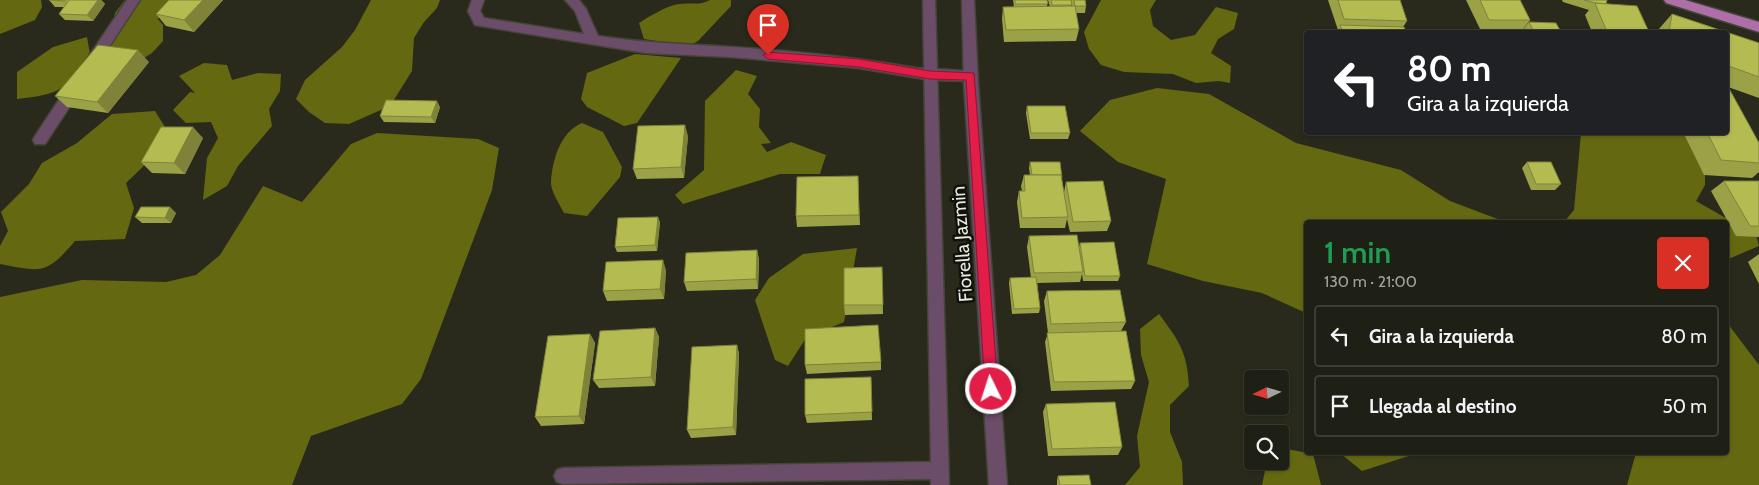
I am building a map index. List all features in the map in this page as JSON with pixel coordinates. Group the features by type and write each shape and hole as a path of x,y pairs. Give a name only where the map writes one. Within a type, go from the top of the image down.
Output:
{"main road":[{"path":"1670,0 1759,27"}],"street":[{"path":"40,140 134,0"},
{"path":"478,0 474,10 480,22 594,41 646,48 731,52 859,63 930,75 971,76"},
{"path":"571,0 580,9 594,41"},
{"name":"Fiorella Jazmin","path":"929,0 940,478"},
{"name":"Fiorella Jazmin","path":"968,0 971,76 998,485"},
{"path":"563,476 940,478"}],"shaded area":[{"path":"0,0 41,0 42,7 35,20 0,34"},
{"path":"125,0 169,0 158,19 163,25 163,41 152,53 136,63 105,56 115,13"},
{"path":"371,0 440,0 437,8 424,22 414,38 412,71 390,106 349,124 325,123 309,112 296,99 305,80 342,47 355,30"},
{"path":"710,0 731,0 731,6 698,41 688,46 644,39 639,23 648,17 674,5 695,4"},
{"path":"1101,0 1156,0 1150,10 1153,26 1171,40 1195,35 1216,7 1238,13 1234,29 1218,39 1211,53 1231,66 1230,83 1219,81 1196,83 1173,74 1124,72 1101,65 1089,49 1084,32"},
{"path":"87,37 90,54 68,83 53,92 17,99 17,72 53,47"},
{"path":"635,54 681,58 637,123 624,126 587,107 581,99 587,73"},
{"path":"204,63 227,65 232,80 258,73 281,74 280,91 269,109 272,126 238,166 227,186 203,200 207,158 218,138 211,122 186,123 173,110 190,92 195,93 179,76"},
{"path":"736,70 757,76 748,94 760,109 759,127 771,143 761,144 767,152 791,142 826,155 820,174 780,174 683,204 675,195 704,170 705,101"},
{"path":"1157,88 1209,94 1296,143 1401,170 1450,201 1500,220 1304,220 1304,312 1262,293 1203,281 1147,264 1166,179 1118,162 1080,131 1110,100"},
{"path":"155,111 165,127 153,157 126,183 134,208 125,239 75,241 57,260 42,268 25,269 0,264 0,246 8,231 1,212 29,184 42,163 77,143 112,114"},
{"path":"582,123 603,132 622,167 620,177 587,216 564,213 551,187 553,166 559,148 568,133"},
{"path":"377,133 478,139 499,148 492,190 421,379 402,404 311,436 292,485 0,485 0,297 82,280 166,282 196,275 220,255 263,186 302,202 351,144"},
{"path":"1581,135 1701,135 1705,158 1705,185 1696,201 1724,217 1753,223 1759,246 1729,259 1729,220 1566,220 1574,210"},
{"path":"857,248 844,322 806,338 788,366 775,360 755,300 769,278 803,254"},
{"path":"1159,314 1181,347 1188,374 1189,386 1170,405 1170,432 1182,462 1183,485 1125,485 1140,467 1137,436 1149,382 1141,355 1140,329"},
{"path":"1729,323 1759,365 1759,485 1627,485 1635,455 1729,455"},
{"path":"1289,450 1304,452 1304,455 1313,455 1321,485 1262,485 1265,471 1289,470"},
{"path":"1342,455 1412,455 1362,471"}],"building":[{"path":"69,0 98,0 87,15 59,14"},
{"path":"169,0 203,0 184,20 156,14"},
{"path":"1015,0 1047,0 1048,4 1015,4"},
{"path":"1051,0 1071,0 1072,5 1052,5"},
{"path":"1074,0 1085,0 1086,6 1075,6"},
{"path":"1338,0 1400,0 1407,21 1344,19"},
{"path":"1480,0 1520,0 1530,20 1489,20"},
{"path":"1584,0 1607,0 1606,4"},
{"path":"1595,3 1637,6 1648,30 1606,30"},
{"path":"1075,6 1079,29 1006,30 1003,7"},
{"path":"1672,14 1720,30 1669,30"},
{"path":"1529,22 1556,23 1560,30 1533,30"},
{"path":"1340,25 1404,27 1405,30 1342,30"},
{"path":"1729,33 1759,43 1759,77 1729,66"},
{"path":"98,45 138,50 97,102 55,96"},
{"path":"1729,88 1759,143 1759,163 1721,160 1708,135 1729,135"},
{"path":"386,100 437,101 431,117 380,116"},
{"path":"1027,106 1065,106 1070,133 1031,133"},
{"path":"685,125 681,167 633,169 638,126"},
{"path":"161,127 193,127 174,163 141,162"},
{"path":"1030,162 1060,162 1062,178 1061,175 1032,175"},
{"path":"1527,162 1551,162 1561,184 1536,184"},
{"path":"1024,175 1061,175 1068,217 1022,218 1019,191 1025,191"},
{"path":"858,176 859,215 796,216 797,177"},
{"path":"1103,181 1111,221 1073,222 1066,182"},
{"path":"1724,181 1759,181 1759,226 1750,226"},
{"path":"141,207 170,207 165,218 135,217"},
{"path":"658,217 655,245 615,247 618,218"},
{"path":"1077,235 1083,272 1034,273 1029,236"},
{"path":"1114,242 1120,276 1085,276 1080,243"},
{"path":"757,250 756,279 684,282 686,253"},
{"path":"663,260 660,289 603,291 606,262"},
{"path":"882,267 883,305 844,305 844,268"},
{"path":"1036,277 1040,308 1014,309 1010,278"},
{"path":"1120,290 1126,322 1051,324 1047,291"},
{"path":"878,325 881,362 805,365 805,329"},
{"path":"655,328 651,377 593,380 600,331"},
{"path":"1126,331 1135,381 1054,382 1047,333"},
{"path":"590,334 579,416 535,417 548,336"},
{"path":"737,345 733,427 687,430 692,347"},
{"path":"871,377 872,412 805,415 805,379"},
{"path":"1115,402 1122,447 1052,449 1046,404"},
{"path":"1089,475 1091,485 1060,485 1058,476"}],"route":[{"path":"768,55 859,63 930,75 971,76 991,389"}]}
